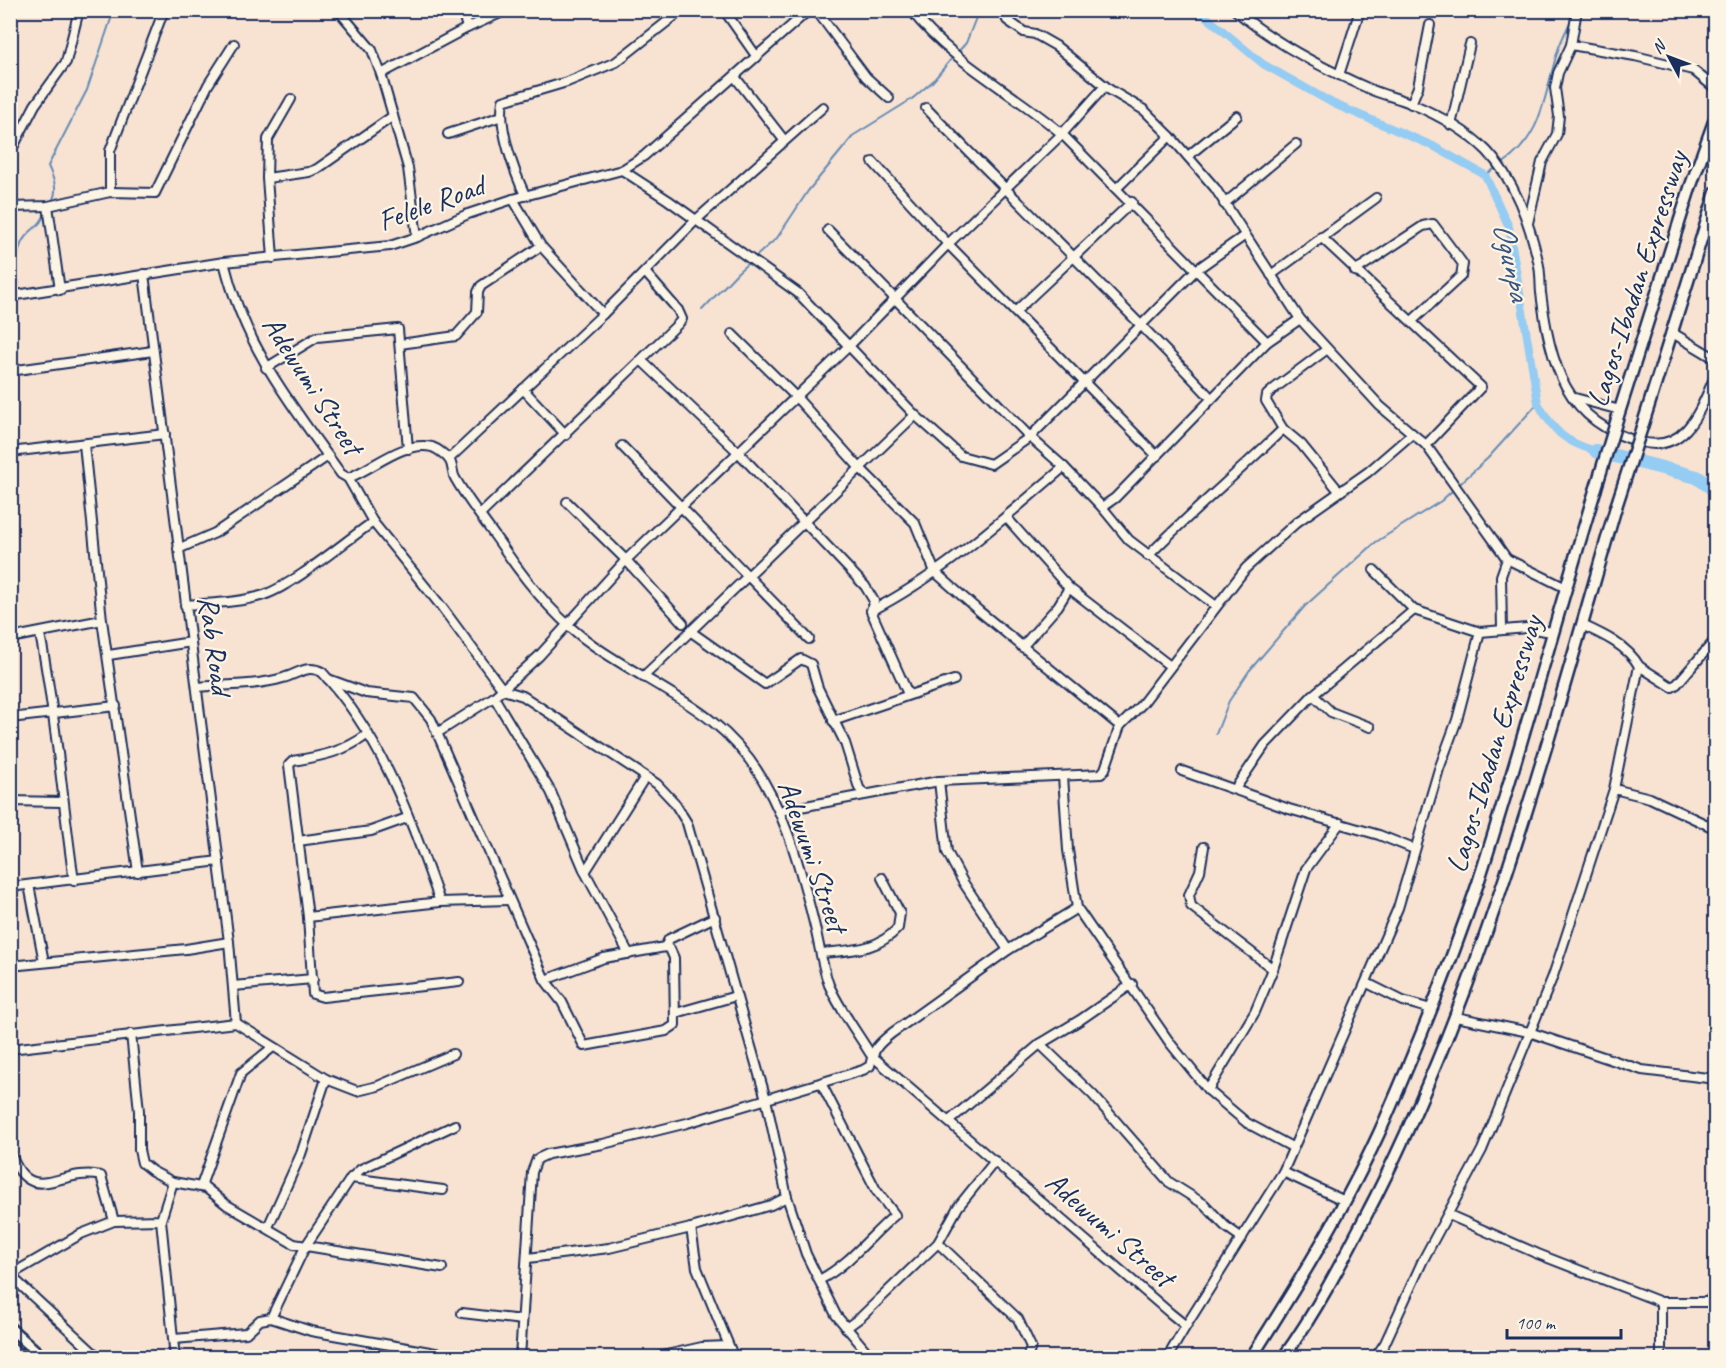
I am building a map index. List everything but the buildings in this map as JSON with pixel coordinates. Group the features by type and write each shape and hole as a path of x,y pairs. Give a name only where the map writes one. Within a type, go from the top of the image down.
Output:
{"highway":[{"name":"Lagos-Ibadan Expressway","path":"1251,1358 1300,1280 1345,1201 1384,1122 1431,1009 1478,883 1619,413 1690,188 1716,116"},
{"name":"Lagos-Ibadan Expressway","path":"1289,1355 1330,1284 1390,1169 1456,1017 1506,876 1671,332 1712,217 1716,192"}],"main road":[{"path":"10,1328 44,1358"},
{"path":"10,1347 22,1358"}],"street":[{"path":"11,151 35,105 66,62 79,10"},
{"path":"110,192 110,151 164,10"},
{"path":"338,10 372,50 381,74 408,168 417,237"},
{"path":"462,10 467,28"},
{"path":"525,195 514,166 502,116 503,101 567,82 616,62 682,10"},
{"path":"724,10 757,57"},
{"name":"Felele Road","path":"10,296 60,290 224,262 377,249 417,237 468,214 525,195 622,170 644,156 809,10"},
{"path":"816,10 866,77 889,98"},
{"path":"911,10 925,28 971,70 1033,109 1062,134 1132,202 1267,342"},
{"path":"1003,10 1007,20 1056,46 1105,86 1144,110 1170,136 1215,188 1300,319 1326,350 1380,406 1426,445 1507,559 1566,588"},
{"path":"1235,10 1278,42 1339,75 1411,104 1451,125 1487,152 1512,186 1526,221 1539,262 1541,294 1555,366 1561,383 1599,425 1624,438 1648,444 1660,444 1674,440 1686,432 1697,417 1716,374"},
{"path":"1339,75 1360,10"},
{"path":"1526,221 1542,162 1557,134 1559,116 1555,88 1558,72 1571,45 1577,10"},
{"path":"381,74 467,28 506,11"},
{"path":"1411,104 1418,87 1430,25"},
{"path":"10,207 48,206 110,192 149,194 159,189 208,85 234,44"},
{"path":"1451,125 1470,44"},
{"path":"1571,45 1635,56 1693,70 1716,89"},
{"path":"735,77 784,140"},
{"path":"437,733 503,690 568,625 626,560 850,345 948,244 1062,134 1105,86"},
{"path":"273,258 267,178 268,138 291,99"},
{"path":"449,459 603,314 696,220 823,108"},
{"path":"926,108 1004,189 1143,325 1211,398"},
{"path":"267,178 309,172 393,116"},
{"path":"448,134 502,116"},
{"path":"1188,156 1237,116"},
{"path":"1117,188 1170,136"},
{"path":"1224,204 1296,144"},
{"path":"873,162 948,244 1157,456"},
{"path":"622,170 798,294 850,345 915,415 961,456 991,465 1030,437 1196,270 1244,236"},
{"path":"1270,275 1376,198"},
{"path":"513,199 541,246 603,314"},
{"path":"1016,312 1132,202"},
{"path":"48,206 60,290"},
{"path":"1355,271 1423,226 1433,224 1462,264 1461,276 1412,321"},
{"path":"828,230 1030,437 1064,467 1102,507 1115,526 1148,556 1216,606"},
{"path":"1321,237 1481,387 1426,445"},
{"path":"400,344 456,336 477,312 478,292 481,286 541,246"},
{"name":"Adewumi Street","path":"224,262 239,314 266,368 341,474 348,478 408,449 432,447 449,459 453,475 518,570 568,625 592,644 720,726 736,741 764,780 779,811 808,898 828,982 838,1003 871,1055 1186,1326 1283,1172 1292,1147 1367,983 1381,943 1398,908 1414,849 1457,720 1480,632"},
{"path":"481,514 566,435 682,319 678,310 645,272"},
{"name":"Rab Road","path":"144,274 229,942 236,1023"},
{"path":"1102,507 1115,498 1157,456 1267,342 1300,319"},
{"path":"266,368 308,342 327,335 398,329 408,449"},
{"path":"1671,332 1716,359"},
{"path":"732,334 796,397 858,466 915,523 935,572 1022,647 1120,726"},
{"path":"1326,350 1268,395 1266,401 1282,429 1301,444 1339,491"},
{"path":"10,371 153,351"},
{"path":"642,361 738,452 865,586 874,601 871,611 908,694"},
{"path":"523,389 566,435"},
{"path":"1571,395 1579,400 1619,413"},
{"path":"643,677 805,523 858,466 915,415"},
{"path":"1148,556 1184,518 1232,479 1282,429"},
{"path":"10,452 165,434"},
{"path":"779,811 939,781 1101,774 1105,769 1120,726 1142,704 1246,568 1284,533 1368,472 1412,434"},
{"path":"84,444 102,620 109,656 138,872"},
{"path":"622,446 809,639"},
{"path":"178,549 215,532 328,456"},
{"path":"871,611 906,593 935,572 1006,517 1064,467"},
{"path":"348,478 373,522 441,606 503,690 523,696 657,784 674,802 687,823 766,1099 787,1197 806,1254 846,1328 872,1358"},
{"path":"567,502 626,560 683,623"},
{"path":"1006,517 1069,588 1170,666"},
{"path":"185,605 225,602 266,594 286,584 373,522"},
{"path":"1502,629 1501,576 1507,559"},
{"path":"1374,570 1414,610 1480,632 1527,628 1552,632"},
{"path":"1022,647 1058,606 1069,588"},
{"path":"1235,789 1265,745 1312,695 1414,610"},
{"path":"10,638 40,634 102,620"},
{"path":"1582,625 1604,634 1634,658 1639,666 1672,687 1716,639"},
{"path":"690,631 765,684 801,659 811,664 833,721 845,743 859,788 864,794"},
{"path":"40,634 54,713 62,802 75,881"},
{"path":"109,656 191,642"},
{"path":"1375,1358 1385,1343 1423,1260 1482,1150 1553,976 1614,789 1639,666"},
{"path":"197,687 279,680 306,668 313,668 328,679 366,693 414,698 426,711 437,733 545,980 562,1002 584,1046 673,1028 676,1013 674,958 670,949 665,947 604,958 545,980"},
{"path":"328,679 383,756 432,876 440,902"},
{"path":"833,721 954,680"},
{"path":"1312,695 1331,712 1370,727"},
{"path":"494,697 550,792 585,872 629,954"},
{"path":"10,718 116,706"},
{"path":"368,734 351,746 332,754 293,761 289,765 308,917 313,994 322,997 459,982"},
{"path":"1182,771 1289,809 1340,823 1414,849"},
{"path":"1063,776 1068,850 1077,908 1132,984 1170,1043 1208,1090 1246,1123 1292,1147"},
{"path":"585,872 645,777"},
{"path":"939,781 947,852 963,882 1008,950"},
{"path":"1614,789 1650,798 1716,829"},
{"path":"10,801 62,802"},
{"path":"298,841 371,831 407,818"},
{"path":"1208,1090 1255,1012 1273,969 1306,868 1340,823"},
{"path":"1204,847 1200,871 1189,895 1191,906 1273,969"},
{"path":"10,887 75,881 219,861"},
{"path":"822,953 864,950 884,940 898,928 900,913 882,878"},
{"path":"29,885 44,962"},
{"path":"308,917 440,902 509,900"},
{"path":"520,1358 532,1172 537,1159 548,1154 603,1144 687,1123 862,1070 870,1066 871,1055 892,1033 1008,950 1077,908"},
{"path":"665,947 669,939 715,916"},
{"path":"10,966 186,949 229,942"},
{"path":"233,986 313,979"},
{"path":"1367,983 1403,1001 1431,1009"},
{"path":"949,1121 1040,1044 1132,984"},
{"path":"676,1013 736,996"},
{"path":"1456,1017 1529,1032 1642,1070 1716,1079"},
{"path":"10,1049 236,1023 326,1079 357,1091 366,1090 453,1054"},
{"path":"131,1034 139,1150 142,1163 152,1171 173,1182 201,1186 210,1190 227,1205 268,1227 288,1241 305,1247 442,1268"},
{"path":"1040,1044 1093,1095 1169,1182 1204,1204 1225,1226 1242,1238"},
{"path":"201,1186 241,1073 273,1047"},
{"path":"268,1227 301,1154 326,1079"},
{"path":"819,1280 838,1271 874,1232 895,1215 876,1190 821,1083"},
{"path":"271,1318 305,1247 351,1178 361,1169 455,1125"},
{"path":"10,1152 21,1174 33,1183 101,1176 114,1221"},
{"path":"846,1328 861,1317 938,1243 958,1207 995,1161"},
{"path":"1283,1172 1345,1201"},
{"path":"351,1178 444,1190"},
{"path":"173,1182 161,1220 175,1358"},
{"path":"528,1258 609,1248 691,1228 771,1205 787,1197"},
{"path":"1449,1215 1548,1258 1661,1302 1712,1302 1716,1291"},
{"path":"99,1358 10,1275 81,1234 114,1221 161,1220"},
{"path":"691,1228 696,1268 734,1358"},
{"path":"938,1243 1018,1319 1031,1347 1027,1358"},
{"path":"1660,1358 1661,1302"},
{"path":"462,1313 522,1320"},
{"path":"174,1339 246,1333 260,1320 271,1318 311,1330 441,1354"},
{"path":"1167,1358 1186,1326"},
{"path":"653,1358 702,1347 728,1346"}],"waterway":[{"path":"51,203 55,189 48,166 87,90 114,10"},
{"path":"957,53 966,43 979,10"},
{"name":"Ogunpa","path":"1198,10 1263,64 1334,104 1433,146 1485,175 1509,227 1538,403 1555,429 1568,440 1596,451"},
{"path":"1502,164 1516,153 1534,127 1545,98 1558,50 1573,16"},
{"path":"702,310 738,272 777,238 808,191 854,135 912,99 933,81 953,57"},
{"path":"1485,175 1497,167"},
{"path":"13,294 19,284 17,266 20,246 26,236 40,223 46,211"},
{"path":"1216,734 1229,701 1249,671 1305,606 1376,542 1441,501 1488,458 1538,403"},
{"name":"Ogunpa","path":"1596,451 1697,477 1716,491"}]}
